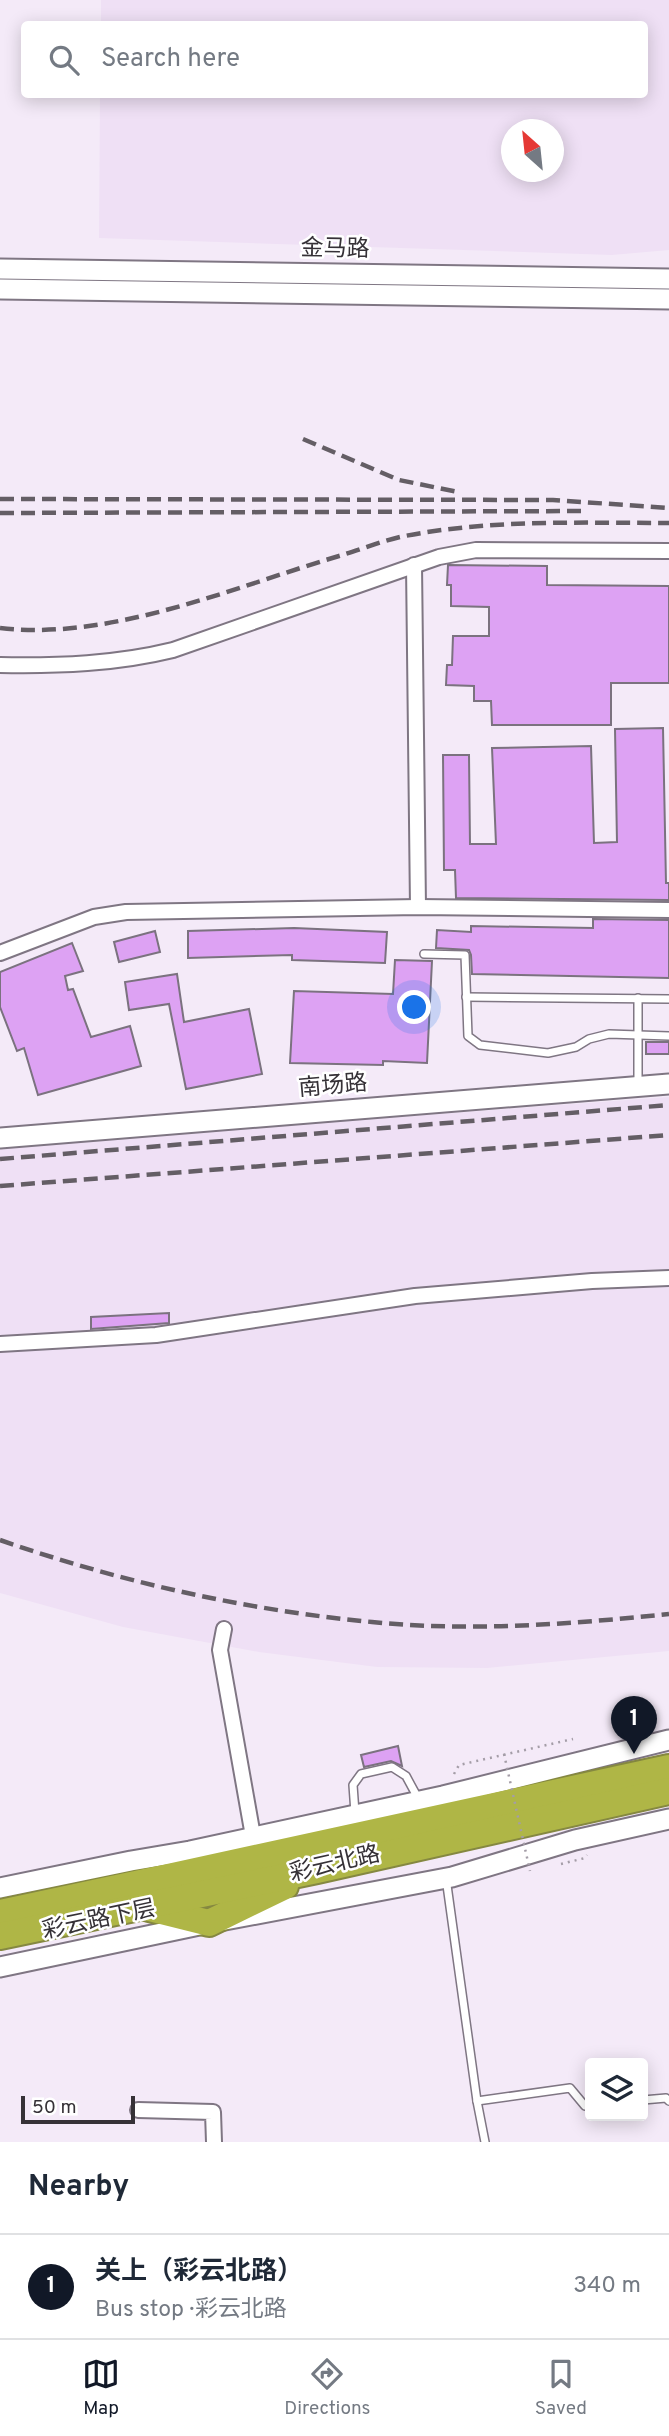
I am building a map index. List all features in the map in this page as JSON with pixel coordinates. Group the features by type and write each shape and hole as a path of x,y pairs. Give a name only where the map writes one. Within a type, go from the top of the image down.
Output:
{"highway":[{"name":"彩云北路","path":"0,1937 274,1853 415,1826 669,1768"},
{"name":"彩云北路","path":"0,1913 317,1870 669,1791"},
{"path":"274,1853 190,1851 139,1894 209,1923 317,1870"}],"street":[{"name":"金马路","path":"0,268 669,279"},
{"name":"金马路","path":"0,289 669,299"},
{"path":"0,665 53,666 132,660 173,650 439,557 476,550 669,551"},
{"path":"414,565 418,907"},
{"path":"0,953 94,917 126,912 418,907 669,910"},
{"name":"南场路","path":"0,1138 669,1084"},
{"path":"0,1344 156,1335 415,1296 592,1281 669,1278"},
{"path":"224,1629 220,1650 253,1836"},
{"path":"0,1888 190,1851 420,1801 669,1740"},
{"name":"彩云路下层","path":"0,1967 209,1923 446,1878 575,1840 669,1819"},
{"path":"138,2110 213,2112 214,2142"}],"lane":[{"path":"424,954 465,955 468,1036 480,1045 548,1052 576,1047 589,1039 609,1034 669,1036"},
{"path":"466,997 669,999"},
{"path":"638,998 638,1086"},
{"path":"356,1814 353,1785 361,1774 392,1767 406,1776 420,1801"},
{"path":"446,1878 485,2142"},
{"path":"477,2101 570,2088 585,2106"},
{"path":"648,2100 666,2098 669,2101"}],"path":[{"path":"459,1765 573,1738"},
{"path":"504,1754 530,1871"}],"shaded area":[{"path":"101,0 669,0 669,250 612,255 99,238 100,98 648,98 648,21 101,21"},
{"path":"669,1097 669,1651 487,1668 377,1667 259,1652 123,1627 0,1593 0,1146"}],"building":[{"path":"448,565 547,566 547,585 669,586 669,683 611,683 611,725 492,725 491,701 474,701 474,686 446,685 447,665 452,665 453,636 489,636 489,607 451,606 451,585 447,585"},
{"path":"663,728 666,883 669,883 669,900 456,898 455,870 444,870 443,755 469,755 470,844 496,844 492,748 591,746 594,843 617,842 615,729"},
{"path":"593,919 669,920 669,978 472,974 469,950 436,948 437,930 471,932 471,926 593,928"},
{"path":"294,928 387,932 385,963 292,960 292,955 188,958 188,931"},
{"path":"155,931 160,952 119,962 114,942"},
{"path":"72,943 83,971 65,976 68,990 73,989 91,1037 130,1026 141,1066 38,1095 24,1048 17,1051 0,1007 0,972"},
{"path":"395,960 432,961 427,1063 290,1063 294,991 393,994"},
{"path":"177,974 184,1022 249,1009 262,1074 186,1089 169,1004 129,1010 125,982"},
{"path":"646,1042 669,1042 669,1054 646,1054"},
{"path":"169,1313 169,1323 91,1329 91,1317"},
{"path":"398,1746 402,1766 391,1761 364,1767 361,1755"}],"railway":[{"path":"303,439 399,480 458,492"},
{"path":"0,499 553,500 669,508"},
{"path":"0,513 585,511"},
{"path":"0,628 42,630 85,627 128,619 215,596 384,541 433,531 534,523 669,523"},
{"path":"0,1159 669,1105"},
{"path":"0,1186 669,1135"},
{"path":"0,1540 137,1581 230,1602 325,1617 409,1625 484,1626 558,1624 669,1614"}],"place":[{"name":"关上（彩云北路）","path":"634,1754"}]}
